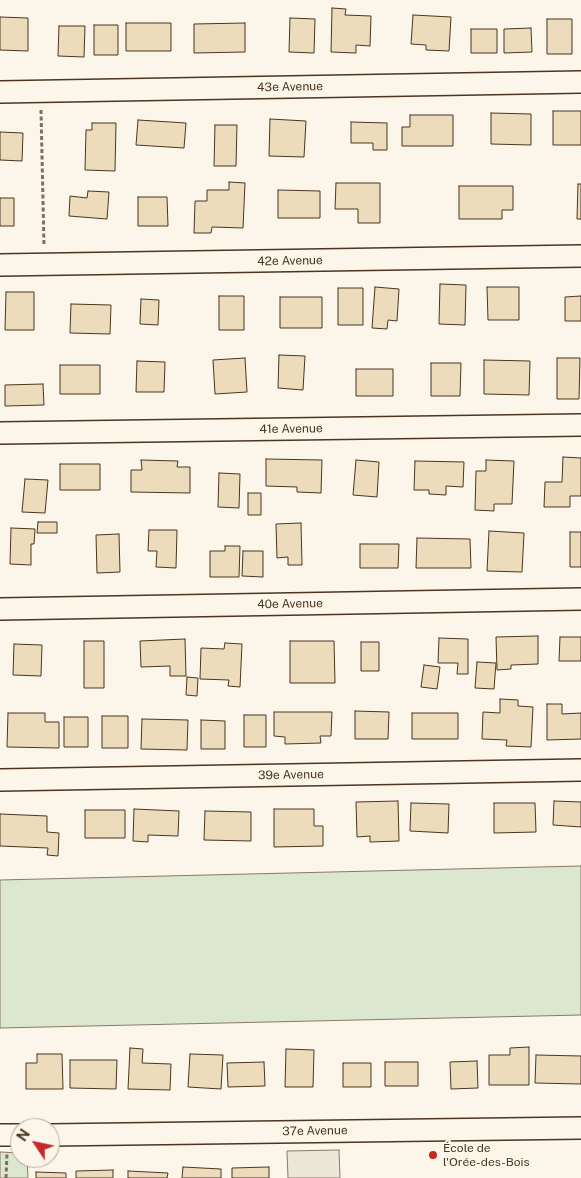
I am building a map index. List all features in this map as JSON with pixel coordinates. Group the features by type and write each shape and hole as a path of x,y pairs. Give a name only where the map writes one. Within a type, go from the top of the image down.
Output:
{"street":[{"name":"43e Avenue","path":"0,92 581,82"},
{"name":"42e Avenue","path":"0,265 581,256"},
{"name":"41e Avenue","path":"0,433 581,426"},
{"name":"40e Avenue","path":"0,609 581,599"},
{"name":"39e Avenue","path":"0,780 581,770"},
{"name":"37e Avenue","path":"60,1135 581,1128"}],"path":[{"path":"40,91 44,264"}],"green space":[{"path":"581,866 581,1015 0,1028 0,880"},
{"path":"0,1152 10,1152 10,1168 28,1168 28,1178 0,1178"}],"shaded area":[{"path":"339,1150 340,1178 288,1178 287,1151"}],"building":[{"path":"332,8 346,9 345,15 371,16 370,46 356,45 356,53 331,52"},
{"path":"413,15 451,17 449,51 426,50 426,45 411,44"},
{"path":"0,17 28,18 28,51 0,50"},
{"path":"290,18 315,19 314,53 289,52"},
{"path":"547,19 572,19 572,54 547,54"},
{"path":"126,23 171,23 171,51 126,51"},
{"path":"245,23 245,52 194,53 194,24"},
{"path":"94,25 118,25 118,55 94,55"},
{"path":"59,26 85,26 84,57 58,56"},
{"path":"531,28 532,52 504,53 504,29"},
{"path":"471,29 497,29 497,53 471,53"},
{"path":"553,111 581,111 581,145 553,145"},
{"path":"491,113 531,114 531,145 491,144"},
{"path":"410,115 453,115 453,146 402,146 402,127 410,127"},
{"path":"270,119 306,121 304,157 269,156"},
{"path":"138,120 186,123 184,148 136,145"},
{"path":"351,122 387,123 387,150 373,150 373,143 351,143"},
{"path":"92,123 116,123 115,171 85,170 86,130 92,130"},
{"path":"215,125 237,125 236,166 214,166"},
{"path":"0,132 23,133 22,161 0,160"},
{"path":"229,182 245,183 243,228 212,227 211,233 194,233 195,201 207,201 207,190 229,190"},
{"path":"336,183 380,183 380,223 358,223 358,209 335,209"},
{"path":"578,184 581,184 581,219 577,219"},
{"path":"459,186 513,186 513,210 502,210 502,219 459,219"},
{"path":"278,190 320,191 320,218 278,218"},
{"path":"88,191 109,192 107,219 69,216 70,196 87,198"},
{"path":"138,197 167,197 168,226 138,226"},
{"path":"0,198 14,198 14,226 0,226"},
{"path":"440,284 466,285 465,325 439,324"},
{"path":"375,287 399,289 397,321 388,320 387,329 372,328"},
{"path":"487,287 519,287 519,320 488,320"},
{"path":"338,288 363,288 363,325 338,325"},
{"path":"6,292 34,292 34,330 5,330"},
{"path":"219,296 244,296 244,330 219,330"},
{"path":"581,296 581,321 565,321 565,297"},
{"path":"280,297 322,297 322,328 280,328"},
{"path":"141,299 159,300 158,325 140,324"},
{"path":"71,304 111,305 110,334 70,333"},
{"path":"279,355 305,356 303,390 278,388"},
{"path":"245,358 247,392 215,394 213,360"},
{"path":"557,358 580,358 579,399 557,399"},
{"path":"484,360 530,361 529,395 484,394"},
{"path":"137,361 165,362 164,392 136,392"},
{"path":"431,363 461,363 460,396 431,396"},
{"path":"60,365 100,365 100,394 60,394"},
{"path":"356,369 393,369 393,396 356,396"},
{"path":"43,384 44,405 5,406 5,385"},
{"path":"563,457 581,458 581,496 570,496 570,507 544,507 545,482 562,482"},
{"path":"266,459 322,460 321,493 297,492 297,487 266,486"},
{"path":"141,460 178,461 177,467 190,467 190,493 131,492 131,470 142,470"},
{"path":"356,460 379,462 377,497 353,495"},
{"path":"486,460 514,461 512,504 494,504 494,511 475,510 476,471 486,471"},
{"path":"415,461 464,462 463,487 446,486 446,495 429,494 429,490 414,490"},
{"path":"60,464 100,464 100,490 60,490"},
{"path":"219,473 240,474 239,508 218,507"},
{"path":"25,479 48,480 45,513 22,512"},
{"path":"248,493 261,493 261,515 248,515"},
{"path":"38,522 57,522 57,533 37,533"},
{"path":"301,523 302,565 288,565 288,557 277,558 276,524"},
{"path":"11,528 35,529 34,544 31,544 31,565 10,564"},
{"path":"149,530 177,530 176,568 156,567 157,551 148,551"},
{"path":"489,531 524,533 522,572 487,571"},
{"path":"570,532 581,532 581,567 570,567"},
{"path":"119,534 120,572 97,573 96,535"},
{"path":"417,538 470,539 471,568 416,568"},
{"path":"360,544 399,544 398,568 360,568"},
{"path":"225,546 240,546 239,577 210,577 210,551 225,551"},
{"path":"243,551 263,551 263,577 242,576"},
{"path":"538,636 538,664 511,665 511,669 497,670 496,637"},
{"path":"560,637 581,637 581,661 559,661"},
{"path":"439,638 468,639 468,674 457,674 458,663 438,663"},
{"path":"185,639 186,676 170,676 170,666 141,667 140,641"},
{"path":"84,641 104,641 104,688 84,688"},
{"path":"290,641 334,641 335,683 290,683"},
{"path":"361,642 379,642 379,671 361,671"},
{"path":"225,643 242,644 240,687 228,686 229,680 200,679 201,648 224,649"},
{"path":"14,644 42,645 41,676 13,675"},
{"path":"477,662 496,663 494,689 475,688"},
{"path":"424,665 440,667 437,689 421,687"},
{"path":"187,677 198,678 197,696 186,695"},
{"path":"500,699 518,700 518,706 533,707 531,747 506,746 507,740 482,739 483,712 500,713"},
{"path":"547,704 562,704 562,714 581,713 581,739 547,740"},
{"path":"355,711 389,712 388,739 355,739"},
{"path":"274,712 332,712 331,736 320,736 321,743 285,744 285,737 274,736"},
{"path":"8,713 45,713 45,722 59,722 59,748 7,747"},
{"path":"412,713 458,713 458,739 412,739"},
{"path":"244,715 266,715 266,747 244,747"},
{"path":"102,716 128,716 128,748 102,748"},
{"path":"64,717 88,717 88,747 64,747"},
{"path":"142,719 188,720 187,750 141,749"},
{"path":"201,720 225,721 225,749 201,749"},
{"path":"398,801 399,841 370,842 370,836 357,837 356,802"},
{"path":"554,801 581,802 581,827 553,825"},
{"path":"411,803 449,804 448,833 410,831"},
{"path":"494,803 535,803 536,832 494,833"},
{"path":"134,809 179,811 178,836 148,835 148,842 133,841"},
{"path":"274,809 314,809 314,826 323,826 323,846 274,847"},
{"path":"85,810 125,810 125,838 85,838"},
{"path":"205,811 251,812 251,841 204,840"},
{"path":"0,814 47,816 47,832 59,833 58,856 47,855 48,848 0,846"},
{"path":"529,1047 529,1085 489,1085 489,1055 510,1055 510,1048"},
{"path":"130,1048 143,1049 142,1063 171,1064 170,1090 128,1089"},
{"path":"286,1049 314,1050 313,1087 285,1087"},
{"path":"37,1054 62,1054 63,1089 26,1089 26,1063 37,1063"},
{"path":"190,1054 223,1055 221,1089 188,1087"},
{"path":"536,1055 581,1056 581,1084 535,1083"},
{"path":"70,1060 117,1060 116,1089 70,1088"},
{"path":"477,1061 478,1088 451,1089 450,1062"},
{"path":"264,1062 265,1086 228,1087 227,1063"},
{"path":"385,1062 418,1062 418,1086 385,1086"},
{"path":"343,1063 371,1063 371,1087 343,1087"},
{"path":"183,1167 221,1169 221,1178 182,1178"},
{"path":"269,1167 269,1178 232,1178 232,1168"},
{"path":"113,1170 113,1178 76,1178 76,1171"},
{"path":"128,1171 168,1173 167,1178 128,1178"},
{"path":"36,1172 66,1173 66,1178 36,1178"}],"place":[{"name":"École de l'Orée-des-Bois","path":"433,1155"}]}
